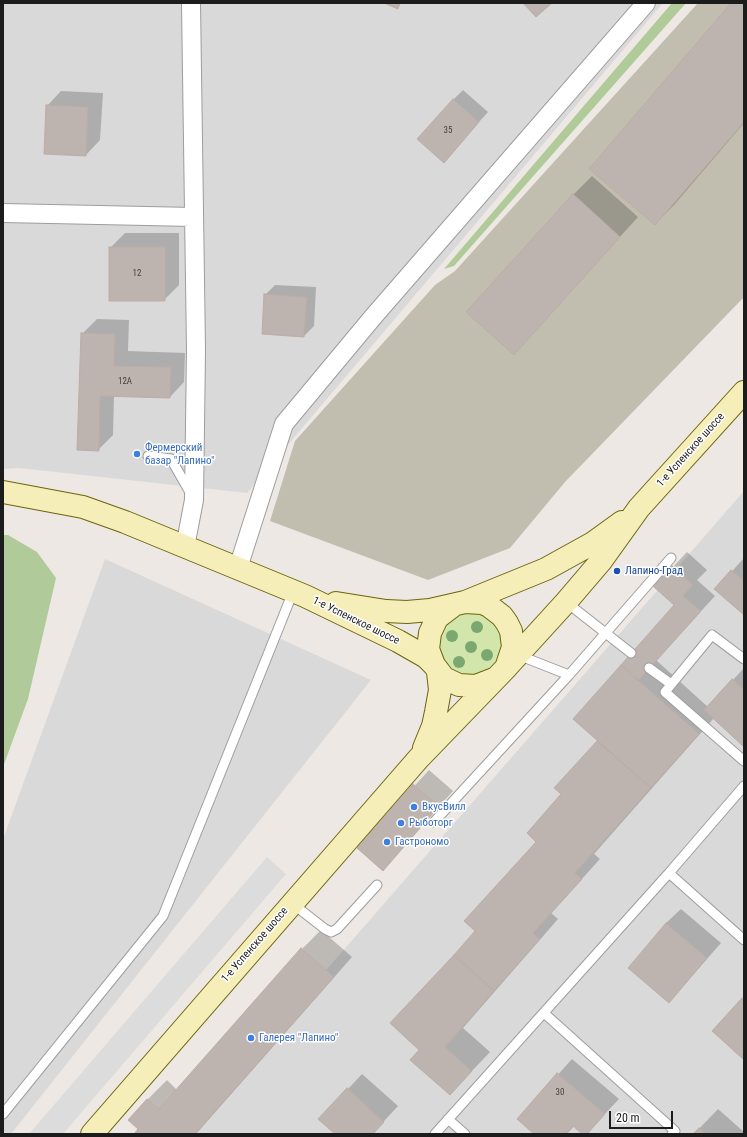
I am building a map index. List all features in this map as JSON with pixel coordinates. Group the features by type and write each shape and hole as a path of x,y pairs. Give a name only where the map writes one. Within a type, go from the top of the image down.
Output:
{"main road":[{"name":"1-е Успенское шоссе","path":"92,1134 419,758 518,655 566,602 601,561 639,508 744,392"},
{"path":"3,492 83,507 125,522 299,594"},
{"name":"1-е Успенское шоссе","path":"299,594 356,607 407,612 430,610 461,603 510,585 560,562 593,543 639,508"},
{"name":"1-е Успенское шоссе","path":"299,594 398,641 426,657 436,668 451,682 468,686 484,684 501,673 508,663 513,647 510,631 502,616 489,606 482,603 461,603 440,615 430,633 428,649 436,668 440,690 431,733 419,758"}],"street":[{"path":"185,547 194,500 196,350 191,3"},
{"path":"238,568 284,424 373,317 646,3"},
{"path":"3,213 194,217"}],"lane":[{"path":"148,456 171,460 194,500"},
{"path":"434,822 569,675 671,558"},
{"path":"3,1114 163,916 299,594"},
{"path":"566,602 631,653"},
{"path":"744,659 712,635 665,692 744,761"},
{"path":"518,655 569,675"},
{"path":"649,668 672,684"},
{"path":"435,1134 669,873 744,786"},
{"path":"669,873 744,940"},
{"path":"292,903 331,932 337,929 376,885"},
{"path":"544,1013 675,1131 672,1134"},
{"path":"448,1119 466,1134"}],"shaded area":[{"path":"3,3 663,3 247,493 19,468 3,469"},
{"path":"698,3 744,3 744,297 565,482 510,548 428,580 270,521 295,441 435,285 455,271"},
{"path":"744,491 744,1134 183,1134"},
{"path":"105,559 371,680 11,1134 3,1134 3,839"},
{"path":"267,857 286,874 63,1134 29,1134"}],"green space":[{"path":"672,3 686,3 454,266 444,269"},
{"path":"3,535 8,535 37,552 56,578 28,699 3,767"},
{"path":"460,612 479,612 496,622 504,640 500,659 487,673 481,676 455,674 439,655 440,629"}],"building":[{"path":"384,3 400,3 398,9"},
{"path":"523,3 552,3 536,17"},
{"path":"731,3 744,3 744,122 655,225 589,169"},
{"path":"453,99 479,122 444,163 417,139"},
{"path":"46,105 88,107 86,156 44,154"},
{"path":"573,194 620,237 514,355 466,312"},
{"path":"109,247 165,247 165,301 109,301"},
{"path":"264,294 307,297 304,337 262,334"},
{"path":"81,333 115,334 114,366 171,367 170,398 100,396 99,451 77,450"},
{"path":"672,566 693,585 683,596 701,611 638,681 621,665 674,605 653,586"},
{"path":"731,570 744,581 744,615 714,589"},
{"path":"621,665 699,734 651,788 573,719"},
{"path":"732,679 744,690 743,746 704,710"},
{"path":"597,741 651,788 575,873 582,879 533,933 540,939 494,991 454,955 475,931 464,921 536,842 527,833 561,794 554,788"},
{"path":"413,784 439,806 383,871 357,848"},
{"path":"666,923 707,958 669,1003 628,968"},
{"name":"Галерея \"Лапино\"","path":"301,948 334,977 195,1134 134,1134 138,1129 128,1120 147,1099 159,1109"},
{"path":"454,955 494,991 445,1047 472,1071 450,1095 410,1060 419,1050 390,1023"},
{"path":"742,998 744,1000 743,1059 712,1031"},
{"path":"557,1073 605,1114 587,1134 582,1134 573,1126 566,1134 534,1134 517,1119"},
{"path":"347,1088 384,1122 373,1134 335,1134 318,1119"},
{"path":"699,1128 706,1134 693,1134"}],"place":[{"name":"Фермерский базар \"Лапино\"","path":"137,454"},
{"name":"Лапино-Град","path":"617,571"},
{"name":"ВкусВилл","path":"414,807"},
{"name":"Рыботорг","path":"401,823"},
{"name":"Гастрономо","path":"387,842"},
{"name":"Галерея \"Лапино\"","path":"251,1038"}]}
